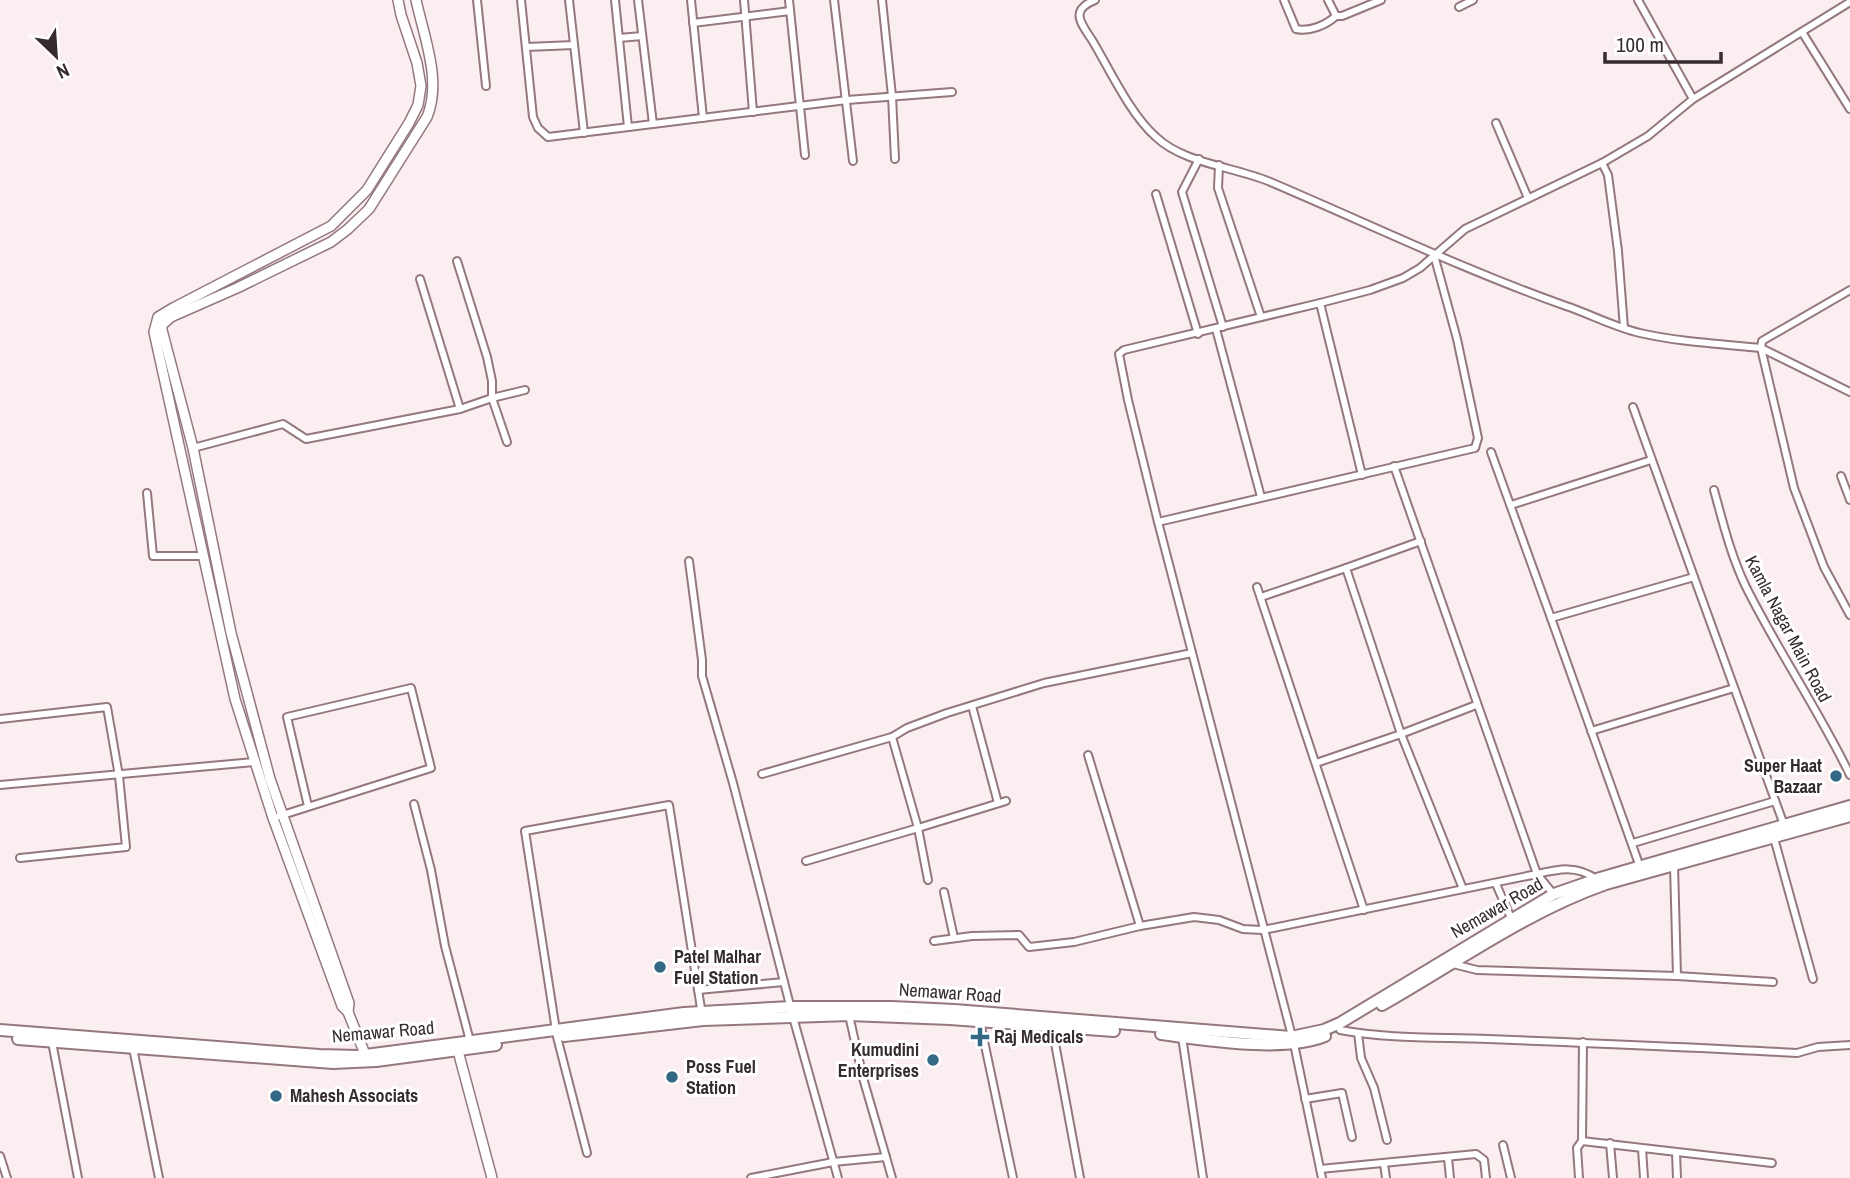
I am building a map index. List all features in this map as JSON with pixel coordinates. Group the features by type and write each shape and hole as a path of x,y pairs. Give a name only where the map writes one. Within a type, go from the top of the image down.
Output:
{"highway":[{"name":"Nemawar Road","path":"1641,870 1674,865 1774,838 1786,830 1850,806"},
{"name":"Nemawar Road","path":"0,1038 333,1063 470,1041 702,1016 892,1007 954,1015 1234,1038 1282,1045 1340,1023 1511,918 1557,898 1641,870 1786,830 1850,816"},
{"name":"Nemawar Road","path":"1292,1041 1310,1042 1340,1030 1532,916 1557,898"},
{"name":"Nemawar Road","path":"792,1012 954,1015 980,1022 1182,1037 1234,1038"},
{"name":"Nemawar Road","path":"0,1030 367,1058 458,1051 557,1033"}],"street":[{"path":"367,1058 348,1012 342,1006 278,816 254,762 235,699 157,347 155,324 158,317 183,302 331,226 367,190 418,105 421,86 417,63 398,0"},
{"path":"278,816 234,645 193,448 162,325 171,317 331,242 369,209 427,117 432,104 434,81 416,0"},
{"path":"477,0 486,86"},
{"path":"521,0 533,117 538,128 548,137 847,100 952,92"},
{"path":"569,0 584,132"},
{"path":"615,0 628,127"},
{"path":"638,0 653,124"},
{"path":"691,0 703,118"},
{"path":"744,0 753,112"},
{"path":"789,0 805,155"},
{"path":"834,0 853,161"},
{"path":"882,0 892,96 895,159"},
{"path":"1095,0 1081,6 1079,15 1140,118 1155,137 1172,149 1265,180 1434,255 1624,328 1653,336 1760,348 1850,392"},
{"path":"1284,0 1296,29 1303,30 1328,23 1336,16 1377,1"},
{"path":"1328,0 1336,16"},
{"path":"1459,7 1473,0"},
{"path":"1638,0 1693,99"},
{"path":"1322,1178 1292,1041 1158,522 1119,354 1124,350 1370,290 1403,278 1465,229 1602,163 1648,136 1693,99 1850,2"},
{"path":"693,23 790,11"},
{"path":"1802,32 1850,109"},
{"path":"619,38 642,36"},
{"path":"526,47 574,45"},
{"path":"1496,123 1528,198"},
{"path":"1199,159 1182,192 1261,497"},
{"path":"1602,163 1608,176 1624,328"},
{"path":"1219,165 1217,188 1261,317"},
{"path":"1156,194 1198,334"},
{"path":"1158,522 1475,448 1478,438 1457,339 1434,255"},
{"path":"457,261 487,357 492,398 507,442"},
{"path":"420,279 460,409"},
{"path":"1850,290 1762,341 1760,348 1794,488 1824,567 1850,615"},
{"path":"1320,303 1362,475"},
{"path":"193,448 284,424 306,439 460,409 525,390"},
{"path":"1633,407 1786,830"},
{"path":"1491,452 1641,870"},
{"path":"1511,505 1651,460"},
{"path":"1394,466 1537,874 1557,898"},
{"path":"1841,476 1850,500"},
{"path":"189,494 202,490"},
{"name":"Kamla Nagar Main Road","path":"1714,490 1728,541 1745,585 1850,775"},
{"path":"147,493 153,555 203,556"},
{"path":"1261,597 1421,541"},
{"path":"689,561 702,676 838,1178"},
{"path":"1346,568 1401,734 1463,889"},
{"path":"1551,618 1694,577"},
{"path":"1257,587 1364,910"},
{"path":"762,774 892,737 907,728 1044,683 1192,653"},
{"path":"278,816 431,768 411,688 287,718 308,806"},
{"path":"1591,732 1734,688"},
{"path":"1316,763 1476,705"},
{"path":"972,706 998,803"},
{"path":"0,719 107,707 119,776 126,847 20,858"},
{"path":"892,737 918,828 928,880"},
{"path":"1088,755 1140,926"},
{"path":"0,785 254,762"},
{"path":"806,861 1006,801"},
{"path":"1633,843 1775,801"},
{"path":"414,804 431,870 443,937 470,1041"},
{"path":"587,1153 557,1033 525,831 669,805 702,1016"},
{"path":"1774,838 1813,979"},
{"path":"1674,865 1677,976"},
{"path":"934,941 1019,935 1029,947 1074,942 1140,926 1194,917 1219,920 1243,929 1263,930 1496,884 1566,867 1588,874 1597,883"},
{"path":"1496,884 1511,918"},
{"path":"944,892 954,938"},
{"path":"1453,964 1477,970 1677,976 1773,982"},
{"path":"698,990 784,982"},
{"path":"849,1015 863,1078 892,1178"},
{"path":"980,1022 1013,1178"},
{"path":"1052,1027 1080,1178"},
{"path":"1340,1030 1527,1042 1583,1042 1797,1053 1818,1047 1850,1045"},
{"path":"1358,1033 1361,1058 1374,1088 1387,1140"},
{"path":"1182,1037 1203,1178"},
{"path":"52,1042 78,1178"},
{"path":"1579,1178 1577,1148 1582,1141 1583,1042"},
{"path":"133,1048 159,1178"},
{"path":"458,1051 492,1178"},
{"path":"1305,1099 1342,1093 1352,1137"},
{"path":"1582,1141 1772,1163"},
{"path":"1610,1143 1613,1178"},
{"path":"1503,1145 1510,1178"},
{"path":"1642,1149 1644,1178"},
{"path":"1676,1153 1677,1178"},
{"path":"0,1156 7,1178"},
{"path":"1320,1169 1481,1156 1486,1178"},
{"path":"751,1178 833,1162 886,1157"},
{"path":"1448,1158 1450,1178"},
{"path":"1384,1164 1385,1178"}],"place":[{"name":"Super Haat Bazaar","path":"1836,776"},
{"name":"Patel Malhar Fuel Station","path":"660,967"},
{"name":"Raj Medicals","path":"980,1037"},
{"name":"Kumudini Enterprises","path":"933,1060"},
{"name":"Poss Fuel Station","path":"672,1077"},
{"name":"Mahesh Associats","path":"276,1096"}]}
